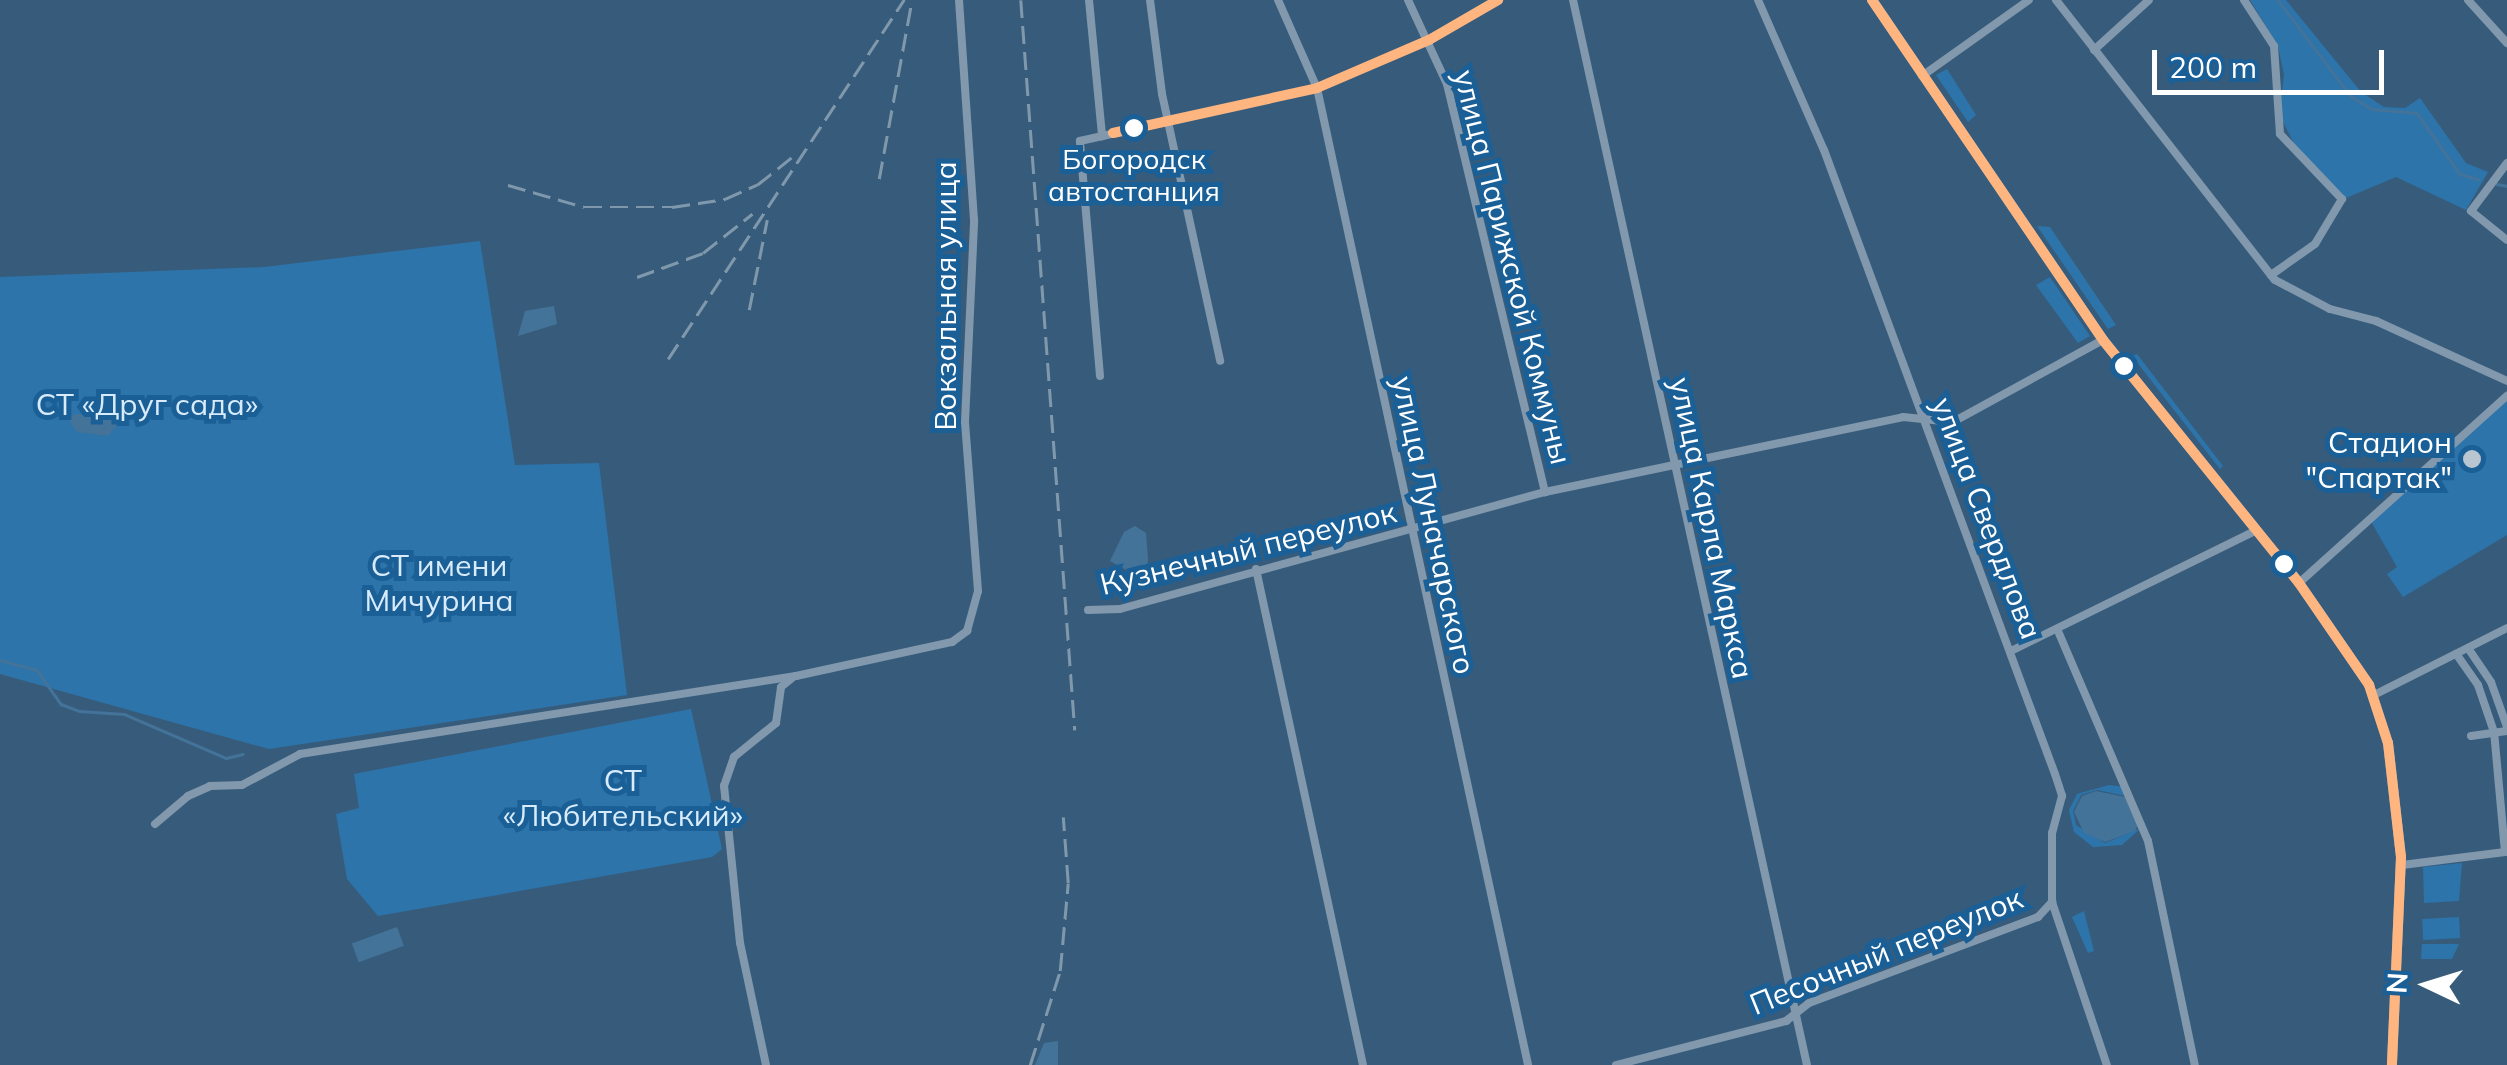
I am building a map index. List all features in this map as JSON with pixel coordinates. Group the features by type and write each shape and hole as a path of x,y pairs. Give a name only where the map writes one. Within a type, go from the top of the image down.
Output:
{"main road":[{"path":"1872,0 2102,340 2300,583 2374,694 2388,743 2402,865 2392,1065"}],"street":[{"name":"Вокзальная улица","path":"796,676 952,642 976,614 978,592 965,422 974,220 958,0"},
{"path":"1089,0 1102,136"},
{"path":"1150,0 1168,118 1220,360"},
{"name":"улица Луначарского","path":"1278,0 1316,88 1528,1065"},
{"name":"улица Парижской Коммуны","path":"1408,0 1447,84 1546,492"},
{"path":"1100,376 1080,141 1168,118 1316,88 1429,40 1498,0"},
{"name":"улица Карла Маркса","path":"1574,0 1678,467 1745,804 1807,1065"},
{"name":"улица Свердлова","path":"1758,0 1824,150 2012,650 2062,796 2052,833 2052,902 2107,1065"},
{"path":"1922,76 2029,0"},
{"path":"2056,0 2271,275 2330,309 2376,321 2507,381"},
{"path":"2094,50 2149,0"},
{"path":"2244,0 2274,46 2280,134 2342,198 2314,244 2271,275"},
{"path":"2468,0 2507,43"},
{"path":"2507,163 2471,212 2507,240"},
{"name":"Кузнечный переулок","path":"1088,610 1120,608 1546,492 1903,417 1953,422 2102,340"},
{"path":"2300,583 2507,396"},
{"path":"2012,650 2058,631 2255,531"},
{"path":"1256,568 1362,1065"},
{"path":"2374,694 2507,628"},
{"path":"2058,631 2148,841 2196,1065"},
{"path":"2468,648 2491,682 2507,729 2472,736"},
{"path":"2402,865 2505,852 2494,732 2478,686 2456,654"},
{"path":"156,824 210,786 242,785 300,754 346,743 796,676"},
{"path":"766,1065 740,943 726,770 776,722 781,687 796,676"},
{"name":"Песочный переулок","path":"1616,1065 1786,1021 1795,1011 2038,917 2052,902"}],"green space":[{"path":"2250,0 2286,0 2361,92 2384,107 2405,108 2420,98 2466,163 2488,172 2466,210 2396,177 2346,198 2298,151 2279,114 2284,75 2278,46"},
{"path":"1947,69 1976,115 1968,122 1936,75"},
{"path":"2037,226 2050,227 2116,325 2108,329"},
{"path":"480,241 515,465 599,463 627,695 269,749 0,674 0,277 264,267"},
{"path":"2050,277 2090,336 2078,343 2036,285"},
{"path":"2137,354 2223,466 2220,469 2132,356"},
{"name":"Стадион \"Спартак\"","path":"2507,400 2507,535 2403,597 2387,574 2397,567 2369,518"},
{"name":"СТ «Любительский»","path":"691,709 722,849 712,857 378,916 347,879 336,814 359,808 354,774"},
{"path":"2109,785 2125,787 2126,796 2097,790 2081,795 2073,811 2076,825 2105,843 2141,828 2122,845 2093,847 2074,832 2069,810 2077,794"},
{"path":"2462,863 2459,901 2424,903 2423,867"},
{"path":"2084,911 2094,951 2088,953 2072,917"},
{"path":"2459,917 2460,938 2423,940 2422,919"},
{"path":"2422,944 2459,944 2452,959 2421,959"}],"shaded area":[{"path":"554,306 557,324 518,336 525,311"},
{"path":"74,414 114,415 121,421 108,436 77,432 69,420"},
{"path":"1135,526 1146,533 1148,559 1147,571 1137,576 1110,561 1124,532"},
{"path":"2096,791 2125,797 2139,823 2135,831 2105,842 2084,833 2074,812 2082,796"},
{"path":"397,927 404,946 359,962 352,943"},
{"path":"1058,1041 1058,1065 1035,1065 1044,1043"}],"waterway":[{"path":"2278,0 2351,96 2372,109 2417,113 2460,174 2478,179"},
{"path":"2497,184 2507,186"},
{"path":"0,660 37,670 61,704 79,711 124,714 226,758 243,754"}],"railway":[{"path":"668,359 904,0"},
{"path":"1021,0 1075,730"},
{"path":"879,179 911,5"},
{"path":"508,185 584,207 672,207 725,199 757,185 792,157"},
{"path":"637,277 703,253 752,214"},
{"path":"749,310 767,220"},
{"path":"1030,1065 1060,971 1068,883 1063,817"}],"transit line":[{"path":"1113,133 1317,88 1429,40 1498,0"},
{"path":"1872,0 2103,340 2299,583 2369,685 2388,743 2401,857 2392,1065"}],"place":[{"name":"Богородск автостанция","path":"1134,128"},
{"name":"Стадион \"Спартак\"","path":"2472,459"}],"park label":[{"name":"СТ «Друг сада»","path":"147,404"},
{"name":"СТ имени Мичурина","path":"439,582"}]}
